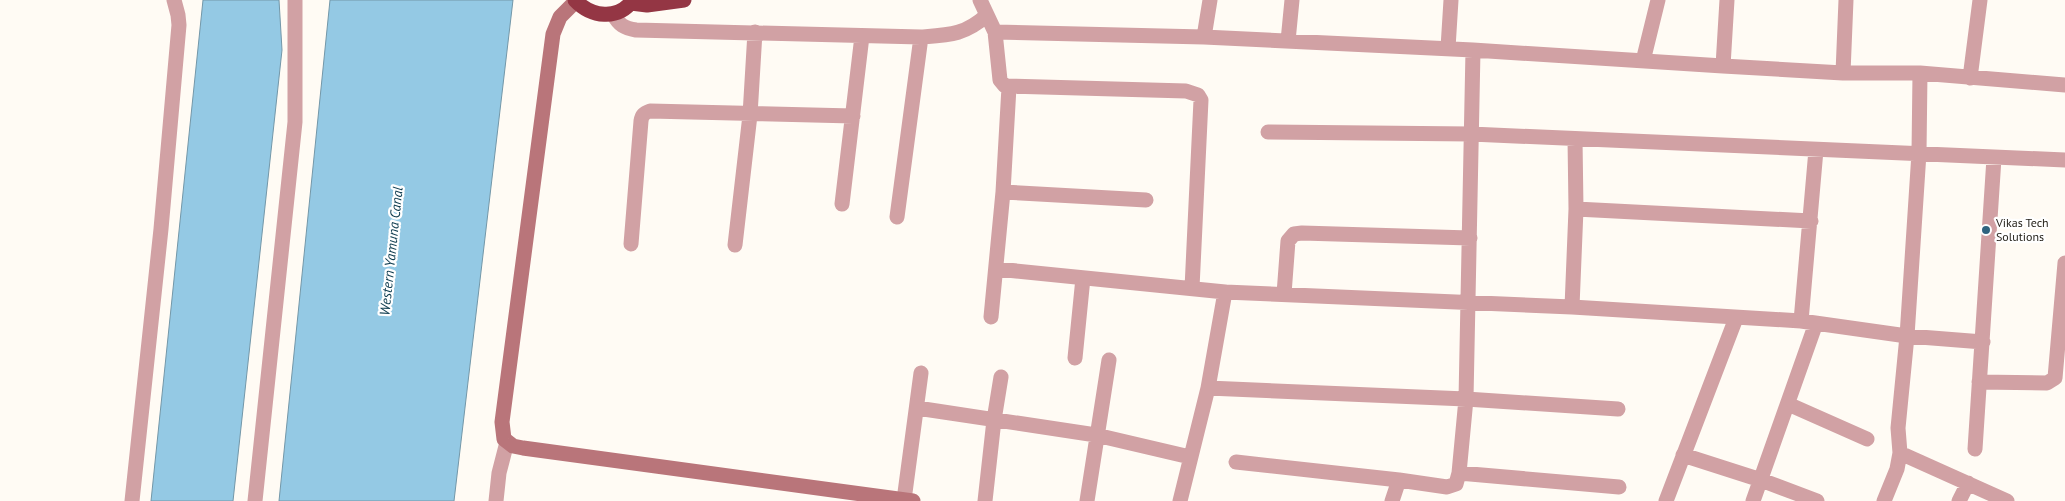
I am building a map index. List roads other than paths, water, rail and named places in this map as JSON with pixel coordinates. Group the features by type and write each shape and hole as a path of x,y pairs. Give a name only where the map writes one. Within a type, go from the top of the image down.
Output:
{"highway":[{"path":"576,0 583,8 592,13 613,14 623,10 632,2 647,5 684,0"}],"street":[{"path":"132,501 172,119 179,25 174,0"},
{"path":"255,501 295,122 295,0"},
{"path":"576,0 560,16 552,34 502,422 503,436 507,442 513,446 523,448 909,500 921,373"},
{"path":"980,0 994,32 1001,84 1009,87 1186,91 1198,94 1200,100 1192,288"},
{"path":"1204,37 1210,0"},
{"path":"1288,41 1292,0"},
{"path":"1448,48 1451,0"},
{"path":"1643,62 1658,0"},
{"path":"1723,66 1727,0"},
{"path":"1843,73 1846,0"},
{"path":"1970,78 1980,0"},
{"path":"613,14 618,23 626,28 636,30 921,37 952,35 965,31 976,26 987,15"},
{"path":"735,245 750,115 755,32"},
{"path":"994,32 1204,37 1448,48 1643,62 1843,73 1920,73 2065,84"},
{"path":"842,204 862,36"},
{"path":"897,217 921,37"},
{"path":"1236,462 1447,487 1455,486 1459,474 1466,399 1473,50"},
{"path":"1884,501 1897,469 1900,453 1898,428 1907,336 1919,153 1920,73"},
{"path":"991,317 997,269 1009,87"},
{"path":"631,244 642,115 650,111 750,115 853,116"},
{"path":"1268,132 1471,134 2065,160"},
{"path":"1572,307 1576,208 1575,139"},
{"path":"1801,321 1816,150"},
{"path":"1975,449 1994,158"},
{"path":"1003,192 1146,200"},
{"path":"1576,208 1811,221"},
{"path":"1284,294 1288,241 1294,234 1470,238"},
{"path":"1979,382 2047,383 2055,378 2065,263"},
{"path":"997,269 1225,292 1572,307 1801,321 1907,336 1983,342"},
{"path":"1075,358 1084,278"},
{"path":"1180,501 1208,388 1225,292"},
{"path":"1666,501 1736,318"},
{"path":"1753,501 1816,323"},
{"path":"1088,501 1096,435 1109,360"},
{"path":"986,501 994,420 1001,377"},
{"path":"1208,388 1466,399 1618,409"},
{"path":"1788,404 1868,439"},
{"path":"917,408 1096,435 1190,457"},
{"path":"496,501 499,473 507,442"},
{"path":"1900,453 2007,501"},
{"path":"1683,455 1761,480 1817,501"},
{"path":"1459,474 1619,487"},
{"path":"1392,501 1399,480"},
{"path":"1959,501 1968,483"}],"water":[{"path":"203,0 279,0 282,50 233,501 151,501"},
{"name":"Western Yamuna Canal","path":"330,0 513,0 454,501 279,501"}],"place":[{"name":"Vikas Tech Solutions","path":"1986,230"}]}
